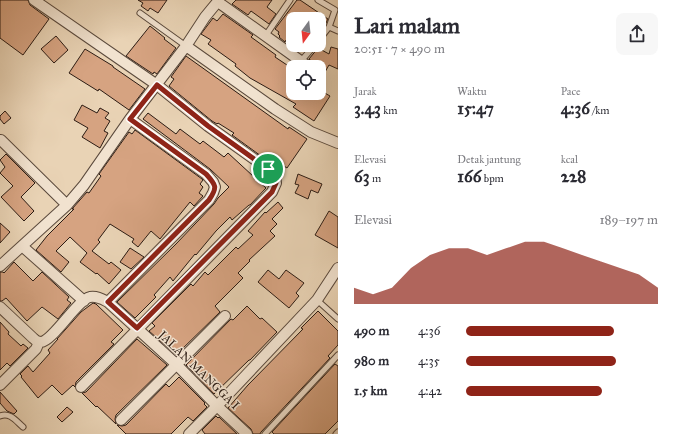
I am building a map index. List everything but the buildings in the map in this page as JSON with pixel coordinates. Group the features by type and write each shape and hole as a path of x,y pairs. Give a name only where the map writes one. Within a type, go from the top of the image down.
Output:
{"street":[{"path":"34,0 157,85 208,126 268,169 274,176 276,183 272,192 137,328 81,387"},
{"path":"0,266 67,205 84,185 130,119 186,46 218,0 300,60"},
{"path":"186,46 275,109 311,132 338,143"},
{"path":"108,302 209,200 215,187 213,182 206,174 130,119"},
{"path":"1,140 67,205"},
{"path":"0,307 39,342 46,340 84,301 22,246"},
{"path":"189,434 317,300 338,268"},
{"name":"JALAN MANGGA I","path":"84,301 89,297 95,297 108,302 176,364 247,434"},
{"path":"121,420 225,316"},
{"path":"0,385 36,349 39,342"}],"lane":[{"path":"266,35 290,0"},
{"path":"318,0 335,10 329,27 326,31"},
{"path":"140,13 186,46"},
{"path":"329,27 338,31"},
{"path":"317,300 338,319"},
{"path":"265,434 338,355"},
{"path":"0,416 4,414 11,416 23,427"}],"route":[{"path":"157,85 208,126 268,169 274,176 276,183 272,192 137,328 108,302 209,200 215,187 213,182 206,174 130,119 157,85"}]}
